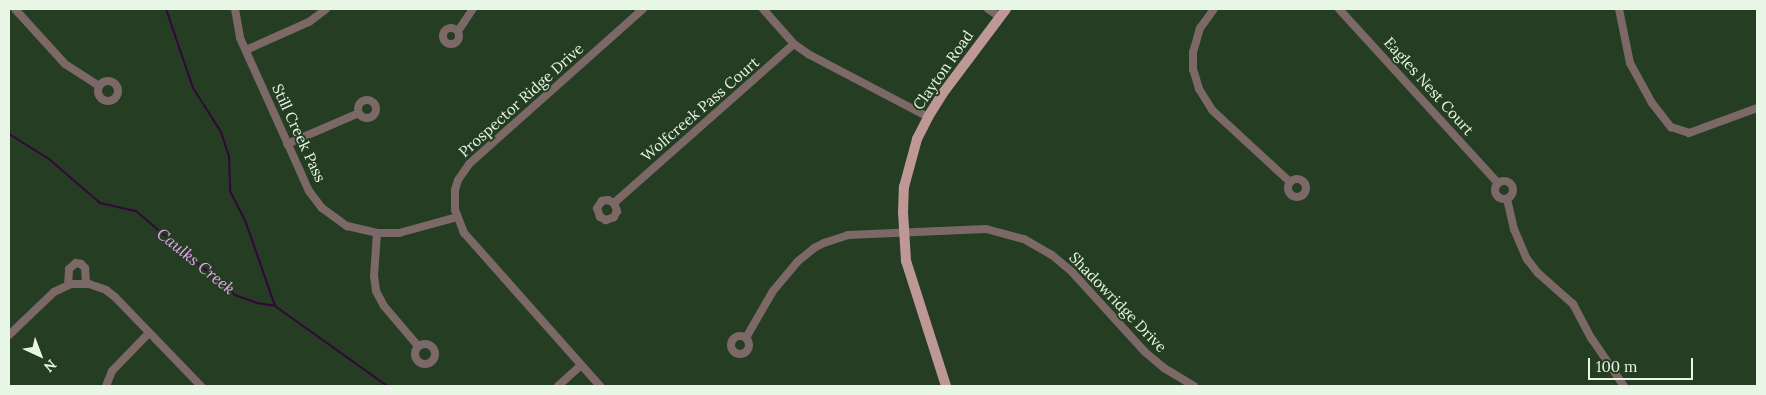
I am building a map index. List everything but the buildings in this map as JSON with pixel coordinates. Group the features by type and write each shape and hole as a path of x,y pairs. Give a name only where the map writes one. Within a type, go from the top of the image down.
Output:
{"main road":[{"name":"Clayton Road","path":"946,386 912,284 903,232 903,204 907,174 917,139 928,117 1006,9"}],"street":[{"path":"15,9 65,64 99,86"},
{"name":"Still Creek Pass","path":"235,9 236,25 287,144 309,191 322,208 348,226 377,233 398,233 456,217"},
{"path":"246,50 309,22 326,9"},
{"path":"458,31 473,9"},
{"name":"Prospector Ridge Drive","path":"600,386 469,240 456,217 455,190 458,180 469,164 642,9"},
{"path":"762,9 794,44 810,55 928,117"},
{"path":"988,9 1000,17"},
{"path":"1214,9 1200,28 1193,52 1193,69 1198,89 1212,110 1290,182"},
{"name":"Eagles Nest Court","path":"1339,9 1498,183"},
{"path":"1619,9 1630,63 1644,91 1671,127 1689,133 1757,108"},
{"name":"Wolfcreek Pass Court","path":"614,203 794,44"},
{"path":"287,144 359,112"},
{"name":"Eagles Nest Court","path":"1506,181 1513,187 1513,193 1507,199 1501,199 1495,193 1498,183 1506,181"},
{"name":"Eagles Nest Court","path":"1507,199 1514,229 1527,259 1538,273 1573,304 1592,339 1624,386"},
{"name":"Shadowridge Drive","path":"747,336 773,291 797,262 814,248 848,235 986,229 1010,234 1034,244 1052,255 1072,272 1145,352 1164,368 1194,386"},
{"path":"377,233 374,276 376,291 384,306 418,346"},
{"path":"68,285 69,269 76,264 81,264 85,268 86,283"},
{"path":"9,335 44,300 68,285 86,283 106,290 115,297 201,386"},
{"path":"106,386 108,378 119,362 149,333"},
{"path":"558,386 581,365"}],"waterway":[{"path":"166,9 193,88 221,132 229,156 230,191 246,223 275,306"},
{"name":"Caulks Creek","path":"9,134 49,159 100,203 136,211 235,295 257,303 275,306 387,386"}]}
